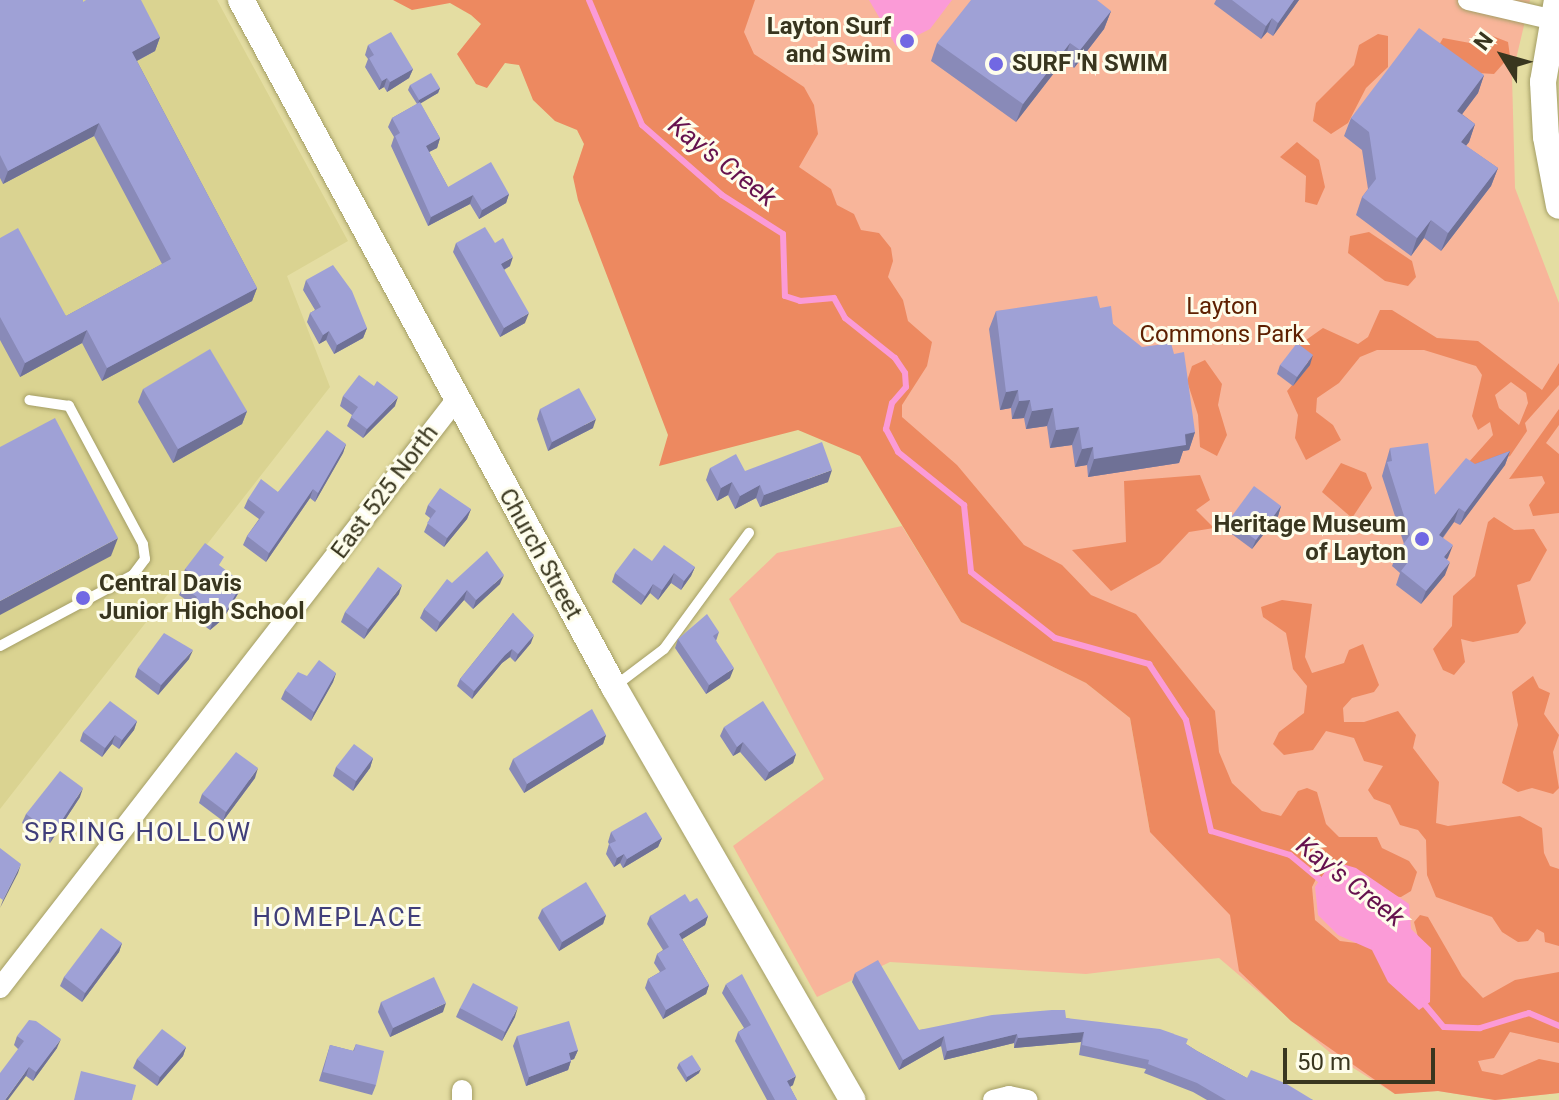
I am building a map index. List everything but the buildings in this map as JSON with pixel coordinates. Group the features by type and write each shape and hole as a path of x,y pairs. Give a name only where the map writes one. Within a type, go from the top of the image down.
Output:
{"street":[{"name":"Church Street","path":"241,0 455,401 614,687 852,1100"},
{"path":"1468,0 1553,9 1543,82 1546,137 1559,206"},
{"name":"East 525 North","path":"0,988 455,401"},
{"path":"993,1100 1028,1100"}],"lane":[{"path":"0,646 133,575 145,559 143,544 69,406 29,400"},
{"path":"614,687 645,669 664,649 749,533"}],"shaded area":[{"name":"Central Davis Junior High School","path":"0,0 217,0 348,241 287,276 330,387 0,809"},
{"path":"393,0 755,0 744,32 754,54 804,87 814,105 818,134 799,167 831,189 837,205 854,214 861,230 879,233 891,248 893,261 888,277 903,300 908,321 932,342 927,366 902,405 902,417 957,465 1024,545 1062,565 1091,595 1136,614 1215,711 1219,752 1232,783 1262,811 1281,816 1298,791 1307,788 1317,792 1326,824 1339,837 1377,837 1382,848 1409,861 1417,872 1411,891 1401,897 1353,894 1318,875 1312,887 1315,920 1340,941 1356,943 1418,937 1414,922 1420,915 1428,917 1462,976 1483,998 1515,980 1559,972 1559,1043 1510,1032 1494,1058 1478,1061 1482,1071 1502,1075 1539,1059 1559,1063 1559,1093 1495,1100 1438,1091 1395,1094 1291,1021 1239,971 1230,915 1150,832 1130,718 1086,683 961,622 860,456 798,430 659,466 668,435 578,200 573,177 584,144 577,130 555,121 533,100 519,65 505,63 487,88 476,84 457,54 481,24 471,15 450,3 412,10"},
{"path":"1378,34 1388,36 1388,67 1366,88 1348,123 1331,134 1313,121 1316,103 1354,65 1359,45"},
{"path":"1490,35 1508,42 1510,56 1494,74 1478,73 1438,47 1443,38 1470,43"},
{"path":"1297,142 1319,160 1325,187 1317,205 1305,202 1306,176 1280,157"},
{"path":"1369,232 1412,261 1416,277 1408,286 1385,281 1348,253 1350,236"},
{"path":"1380,310 1392,310 1437,338 1478,341 1542,390 1559,363 1559,385 1525,423 1527,431 1510,456 1483,469 1468,463 1493,435 1490,422 1478,430 1472,416 1482,375 1476,366 1424,350 1377,350 1360,357 1339,383 1317,398 1316,412 1333,425 1341,440 1306,460 1295,438 1298,415 1287,391 1309,365 1299,345 1323,328 1358,344 1368,337","holes":["1511,382 1526,393 1528,403 1519,425 1499,408 1495,395"]},
{"path":"1205,360 1222,384 1218,405 1227,435 1217,456 1200,447 1198,415 1187,381 1192,366"},
{"path":"1559,409 1559,425 1546,443 1559,454 1559,513 1533,516 1529,505 1545,483 1542,476 1509,479"},
{"path":"1341,463 1366,473 1372,488 1352,518 1322,492"},
{"path":"1200,475 1210,500 1196,510 1214,528 1189,532 1160,563 1111,591 1072,550 1126,542 1124,481"},
{"path":"1494,517 1514,530 1534,529 1547,550 1530,581 1517,585 1526,623 1518,633 1473,642 1461,639 1465,662 1454,675 1443,670 1433,649 1452,626 1453,596 1475,576 1488,522"},
{"path":"1282,600 1312,604 1305,657 1312,673 1344,663 1349,650 1363,644 1379,685 1374,692 1352,698 1343,708 1344,722 1364,722 1398,711 1416,735 1413,748 1439,782 1436,823 1448,826 1520,816 1542,828 1544,853 1550,866 1559,869 1559,946 1545,942 1544,933 1537,929 1528,941 1518,942 1502,932 1492,917 1436,897 1427,875 1426,840 1418,830 1400,825 1390,805 1374,799 1368,790 1383,766 1364,761 1354,738 1326,731 1313,750 1284,755 1273,744 1279,732 1304,713 1307,686 1293,669 1286,633 1263,617 1261,607"},
{"path":"1533,676 1539,688 1550,693 1544,714 1559,735 1553,752 1559,788 1553,794 1532,788 1518,792 1502,783 1518,725 1512,692"}],"green space":[{"name":"Layton Commons Park","path":"595,0 1530,0 1512,76 1515,188 1559,303 1559,1093 1495,1100 1438,1091 1395,1094 1334,1056 1219,958 1086,974 890,962 817,997 733,846 824,779 729,599 777,553 902,526 961,622 1086,683 1130,718 1150,832 1217,812 1017,577"}],"water":[{"path":"869,0 952,0 930,29 896,46"},
{"path":"1332,861 1356,868 1409,904 1411,929 1431,948 1430,1002 1419,1010 1388,982 1372,950 1338,935 1318,915 1315,887"}],"waterway":[{"name":"Kay's Creek","path":"589,0 642,125 722,195 783,234 785,296 800,301 834,298 845,318 895,358 905,373 906,387 892,403 886,429 898,452 964,505 971,572 1055,638 1149,664 1186,720 1211,831 1290,855 1325,884"},
{"name":"Kay's Creek","path":"1421,1000 1444,1027 1480,1028 1529,1013 1559,1026"}],"place":[{"name":"Layton Surf and Swim","path":"907,41"},
{"name":"SURF 'N SWIM","path":"996,64"},
{"name":"Heritage Museum of Layton","path":"1422,539"},
{"name":"Central Davis Junior High School","path":"83,598"}],"district":[{"name":"SPRING HOLLOW","path":"138,833"},
{"name":"HOMEPLACE","path":"338,918"}]}
